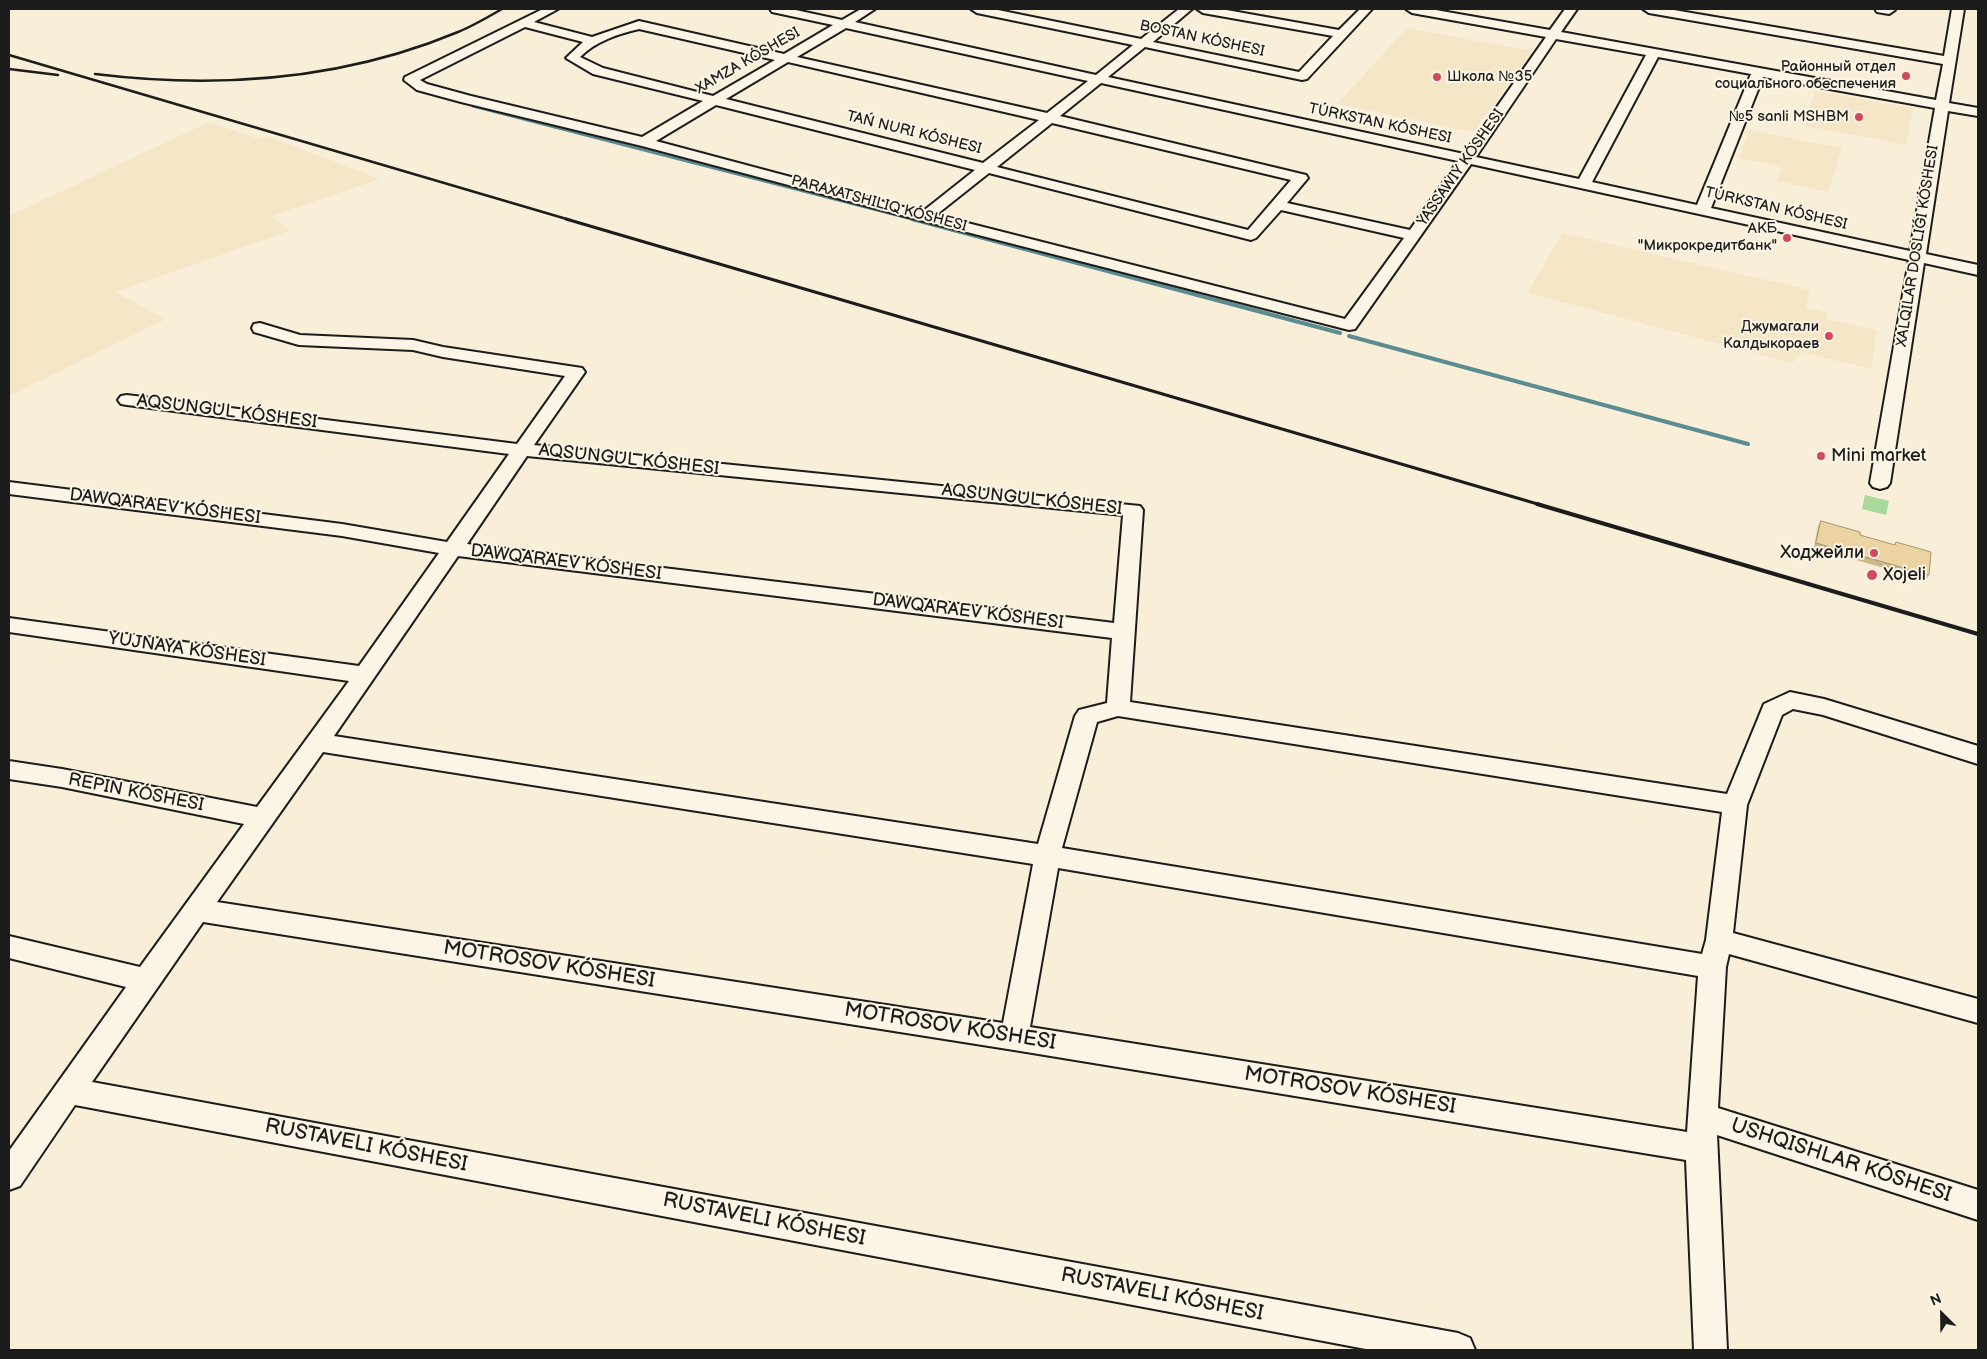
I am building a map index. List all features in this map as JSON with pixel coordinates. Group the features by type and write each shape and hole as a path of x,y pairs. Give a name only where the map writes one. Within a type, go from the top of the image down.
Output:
{"street":[{"path":"552,9 410,80 422,87 589,130 644,142 926,217 1186,9"},
{"name":"TÚRKSTAN KÓSHESI","path":"776,9 1978,270"},
{"name":"XAMZA KÓSHESI","path":"644,142 869,9"},
{"name":"BOSTAN KÓSHESI","path":"978,9 1302,76 1341,34"},
{"name":"BOSTAN KÓSHESI","path":"1203,9 1341,34"},
{"path":"1341,34 1366,9"},
{"path":"1412,9 1461,13 1553,34 1978,112"},
{"name":"YASSAWIY KÓSHESI","path":"926,217 1349,325 1414,236 1571,9"},
{"path":"1649,9 1949,61"},
{"path":"1880,484 1958,9"},
{"path":"522,23 594,41"},
{"path":"639,25 1049,118 1301,178 1251,235 598,71 572,58 577,52 594,41 639,25"},
{"path":"1584,184 1654,53"},
{"path":"1703,209 1758,72"},
{"path":"1277,205 1414,236"},
{"path":"9,1176 146,980 318,742 524,450 576,372 443,352 413,345 298,340 260,328"},
{"name":"AQSUNGUL KÓSHESI","path":"127,400 524,450 1133,510 1124,632"},
{"name":"DAWQARAEV KÓSHESI","path":"9,488 342,530 454,549 1124,632"},
{"name":"YUJNAYA KÓSHESI","path":"9,625 365,675"},
{"path":"1118,708 1124,632"},
{"path":"1713,1349 1701,1148 1712,967 1719,940 1735,805 1772,710 1790,700 1824,707 1978,755"},
{"path":"1014,1037 1047,856 1087,716 1118,708 1735,805"},
{"path":"318,742 1047,856 1712,967"},
{"name":"REPIN KÓSHESI","path":"9,770 62,778 263,818"},
{"name":"MOTROSOV KÓSHESI","path":"198,910 1014,1037 1701,1148"},
{"path":"1719,940 1978,1011"},
{"path":"9,948 146,980"},
{"name":"RUSTAVELI KÓSHESI","path":"70,1091 1458,1350"},
{"name":"USHQISHLAR KÓSHESI","path":"1703,1117 1978,1205"}],"shaded area":[{"name":"Школа №35","path":"1407,28 1533,51 1473,132 1337,104"},
{"name":"№5 sanli MSHBM","path":"1815,91 1913,108 1906,145 1805,126"},
{"path":"209,122 259,139 267,136 380,179 272,216 290,231 115,292 166,319 9,396 9,216"},
{"path":"1749,130 1842,148 1828,192 1777,181 1782,167 1739,158"},
{"path":"1562,233 1810,290 1806,307 1827,313 1827,319 1877,330 1871,369 1801,352 1792,363 1528,293"}],"green space":[{"path":"1865,495 1889,501 1886,515 1862,509"}],"building":[{"name":"Ходжейли","path":"1821,521 1860,532 1860,535 1895,545 1896,542 1931,552 1929,575 1816,543"}],"waterway":[{"path":"473,106 916,220"},
{"path":"912,219 1340,333"},
{"path":"1349,336 1748,444"}],"railway":[{"path":"95,74 187,81 280,77 325,70 370,61 414,48 464,30 502,9"},
{"path":"9,55 570,220"},
{"path":"9,69 58,75"},
{"path":"566,219 1541,505"},
{"path":"1537,504 1978,634"}],"place":[{"name":"Районный отдел социального обеспечения","path":"1906,76"},
{"name":"Школа №35","path":"1437,77"},
{"name":"№5 sanli MSHBM","path":"1859,117"},
{"name":"АКБ \"Микрокредитбанк\"","path":"1787,238"},
{"name":"Джумагали Калдыкораев","path":"1829,336"},
{"name":"Mini market","path":"1821,456"},
{"name":"Ходжейли","path":"1874,553"},
{"name":"Xojeli","path":"1872,575"}]}
